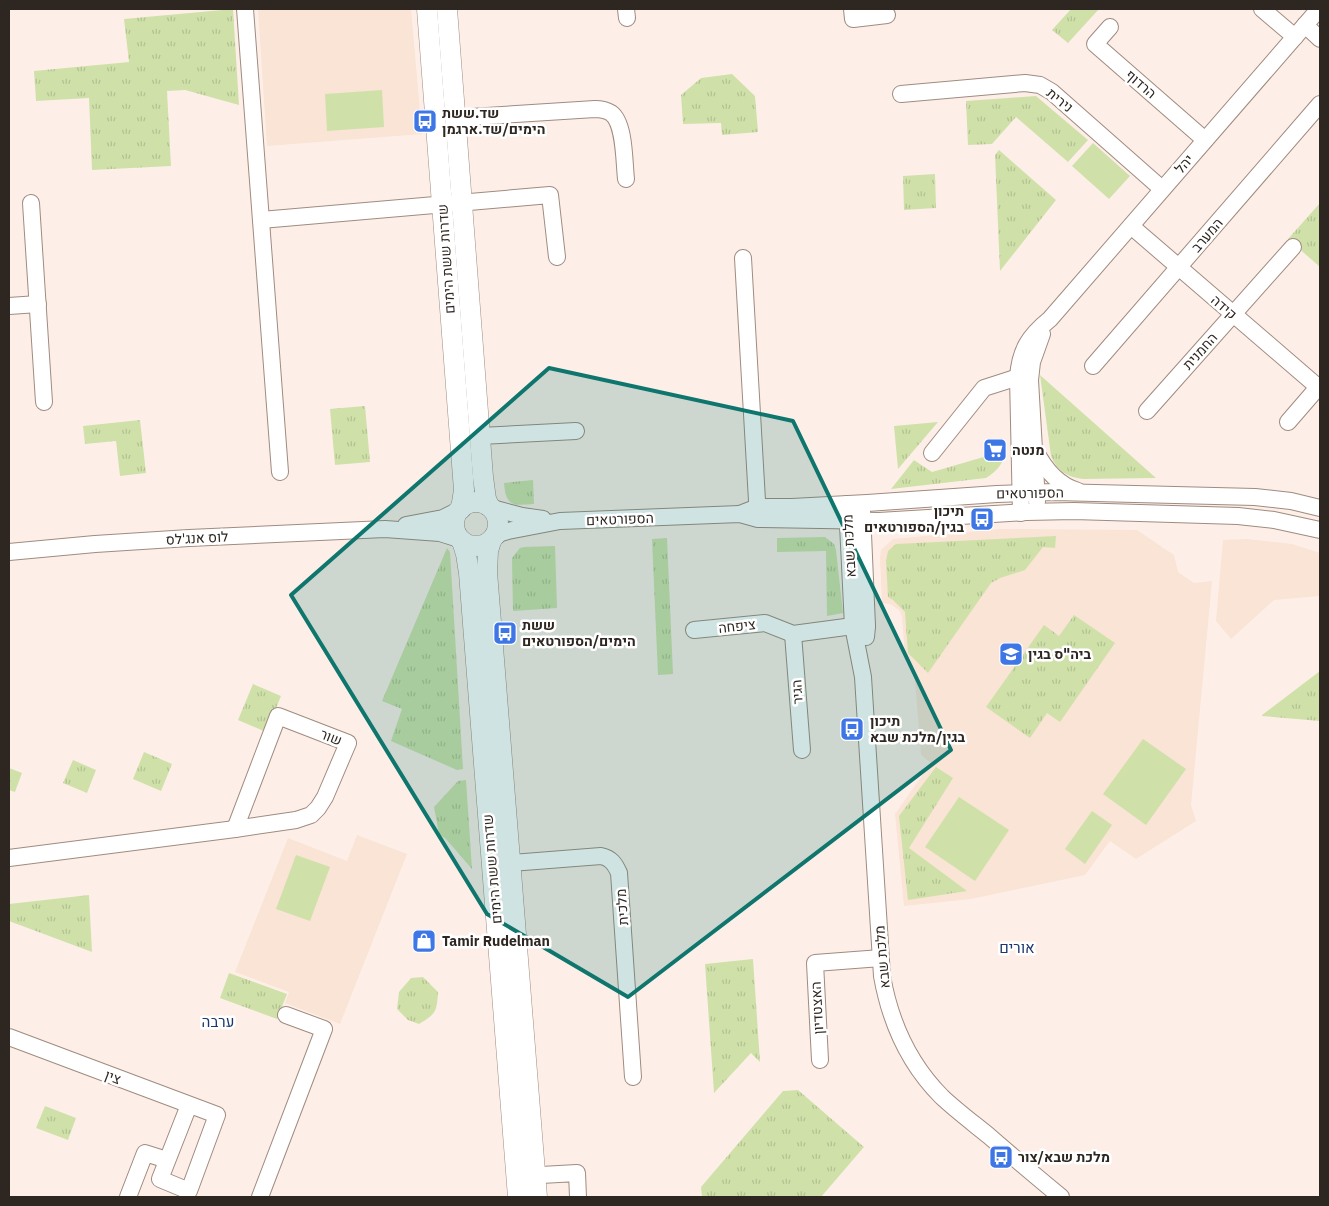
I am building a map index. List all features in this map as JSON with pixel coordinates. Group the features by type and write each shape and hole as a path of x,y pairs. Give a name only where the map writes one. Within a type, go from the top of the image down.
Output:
{"main road":[{"name":"שדרות ששת הימים","path":"447,9 484,489 490,507"},
{"name":"שדרות ששת הימים","path":"426,14 464,490 460,510"},
{"path":"474,502 483,503 490,507 496,513 499,522 498,530 492,540 483,545 474,546 466,544 461,540 454,526 455,518 460,510 466,504 474,502"},
{"name":"שדרות ששת הימים","path":"461,540 466,554 469,574 501,864 526,1176 537,1197"},
{"name":"שדרות ששת הימים","path":"492,540 488,550 487,572 501,864"},
{"name":"שדרות ששת הימים","path":"518,1197 526,1176"}],"street":[{"path":"245,9 280,472"},
{"path":"852,9 853,19 887,15"},
{"path":"1262,9 1300,31 1320,39"},
{"name":"יהל","path":"1029,512 1024,376 1050,319 1319,9"},
{"name":"הרדוף","path":"1110,26 1094,44 1205,140"},
{"name":"נירית","path":"900,94 1025,83 1036,84 1052,92 1162,189"},
{"name":"המערב","path":"1093,366 1320,104"},
{"path":"456,122 595,117 604,119 612,122 621,134 626,179"},
{"path":"261,220 550,195 557,258"},
{"path":"31,204 44,402"},
{"name":"קידה","path":"1131,226 1319,386"},
{"name":"החמנית","path":"1147,411 1293,247"},
{"path":"743,258 758,513"},
{"path":"9,306 38,304"},
{"path":"932,453 984,388 1024,376"},
{"name":"יהל","path":"1024,376 1030,390 1034,450 1029,492"},
{"path":"1288,422 1319,386"},
{"path":"480,436 576,431"},
{"path":"1034,450 1056,478 1068,487 1085,492"},
{"name":"הספורטאים","path":"490,507 522,516 560,521 758,513 855,512 1029,492 1085,492 1255,497 1291,501 1320,508"},
{"name":"לוס אנג'לס","path":"385,529 443,518 460,510"},
{"name":"הספורטאים","path":"855,512 886,521 1074,511 1238,516 1274,520 1320,530"},
{"name":"מלכת שבא","path":"855,512 860,626 881,958 884,986 891,1014 907,1050 923,1074 942,1096 1062,1197"},
{"name":"הספורטאים","path":"492,540 501,533 508,531 560,521"},
{"name":"לוס אנג'לס","path":"9,552 171,539 385,529 437,532 461,540"},
{"name":"ציפחה","path":"694,630 765,623 793,634 860,626"},
{"name":"הגיר","path":"793,634 802,750"},
{"name":"שור","path":"9,858 235,829 296,820 311,815 325,797 348,743 278,716 235,829"},
{"name":"מלכית","path":"501,864 601,856 608,858 617,867 619,873 633,1077"},
{"name":"האצטדיון","path":"820,1060 814,963 881,958"},
{"path":"260,1197 324,1029 286,1015"},
{"name":"צין","path":"9,1038 217,1115 189,1191 160,1179 167,1160"},
{"path":"128,1197 145,1153 167,1160 188,1105"},
{"path":"526,1176 577,1174 578,1197"}],"highlighted area":[{"path":"549,368 793,421 951,750 628,997 487,914 291,595"}],"shaded area":[{"path":"258,9 411,9 422,134 267,146"},
{"path":"1000,529 1137,530 1174,555 1178,572 1194,583 1212,581 1191,805 1196,821 1136,859 1110,841 1085,875 971,899 904,906 895,814 931,763 921,755 914,668 905,656 902,617 899,610 890,604 882,603 881,550 893,539"},
{"path":"1247,539 1292,544 1320,553 1320,596 1274,600 1231,639 1216,621 1223,540"},
{"path":"357,835 407,854 340,1024 285,1003 289,992 235,972 288,838 347,861"}],"green space":[{"path":"233,9 239,105 185,90 167,91 171,166 92,170 89,98 36,101 34,71 129,62 124,19"},
{"path":"1071,9 1099,9 1068,43 1052,30"},
{"path":"732,74 755,96 758,132 722,135 721,123 683,124 681,95 701,78"},
{"path":"382,90 384,127 327,131 325,94"},
{"path":"1036,96 1088,140 1068,162 1016,117 992,144 968,145 966,101"},
{"path":"1093,143 1130,176 1109,199 1072,166"},
{"path":"999,150 1056,200 1000,271 995,155"},
{"path":"935,174 936,208 904,210 903,176"},
{"path":"1320,203 1320,267 1288,239"},
{"path":"1040,375 1156,478 1083,479 1067,475 1056,466 1051,456"},
{"path":"365,406 370,462 335,465 330,409"},
{"path":"140,420 146,473 120,476 116,441 85,444 83,426"},
{"path":"938,422 898,469 894,426"},
{"path":"1006,442 1002,463 996,471 986,478 891,489 914,460 932,472 994,454"},
{"path":"533,480 534,504 521,505 509,501 504,483"},
{"path":"1056,536 1055,548 1043,547 1025,570 991,583 928,673 908,653 905,612 888,597 886,561 888,551 896,544"},
{"path":"825,537 834,544 836,550 843,613 827,616 826,551 777,552 777,538"},
{"path":"667,538 673,674 658,675 652,539"},
{"path":"555,546 557,608 513,611 512,558 520,548"},
{"path":"447,548 450,552 463,769 457,770 391,741 402,709 382,701"},
{"path":"1074,615 1115,643 1060,722 1047,713 1030,738 986,707 1044,625 1059,636"},
{"path":"1320,671 1320,721 1262,716 1262,715"},
{"path":"253,684 281,696 266,732 238,720"},
{"path":"1143,739 1186,769 1146,825 1103,794"},
{"path":"144,752 172,764 161,791 133,779"},
{"path":"73,760 96,770 87,793 63,783"},
{"path":"936,767 953,778 909,848 967,891 908,900 899,816"},
{"path":"9,768 22,773 15,792 9,790"},
{"path":"466,780 472,869 446,839 439,834 434,807 458,781"},
{"path":"959,797 1009,830 975,881 925,847"},
{"path":"1092,811 1112,825 1085,864 1065,849"},
{"path":"296,855 330,867 310,921 276,909"},
{"path":"89,895 92,952 9,921 9,904"},
{"path":"753,959 760,1062 751,1053 714,1093 705,964"},
{"path":"229,973 287,994 277,1019 220,998"},
{"path":"423,977 438,992 438,998 436,1008 432,1014 419,1024 408,1020 397,1009 399,992 411,978"},
{"path":"798,1090 864,1147 821,1197 702,1197 701,1187 783,1091"},
{"path":"45,1106 76,1118 68,1140 36,1128"}],"place":[{"name":"שד.ששת הימים/שד.ארגמן","path":"425,121"},
{"name":"מנטה","path":"995,450"},
{"name":"תיכון בגין/הספורטאים","path":"982,519"},
{"name":"ששת הימים/הספורטאים","path":"505,633"},
{"name":"ביה\"ס בגין","path":"1011,654"},
{"name":"תיכון בגין/מלכת שבא","path":"852,729"},
{"name":"Tamir Rudelman","path":"424,941"},
{"name":"מלכת שבא/צור","path":"1001,1157"}],"district":[{"name":"אורים","path":"1017,948"},
{"name":"ערבה","path":"218,1022"}]}
